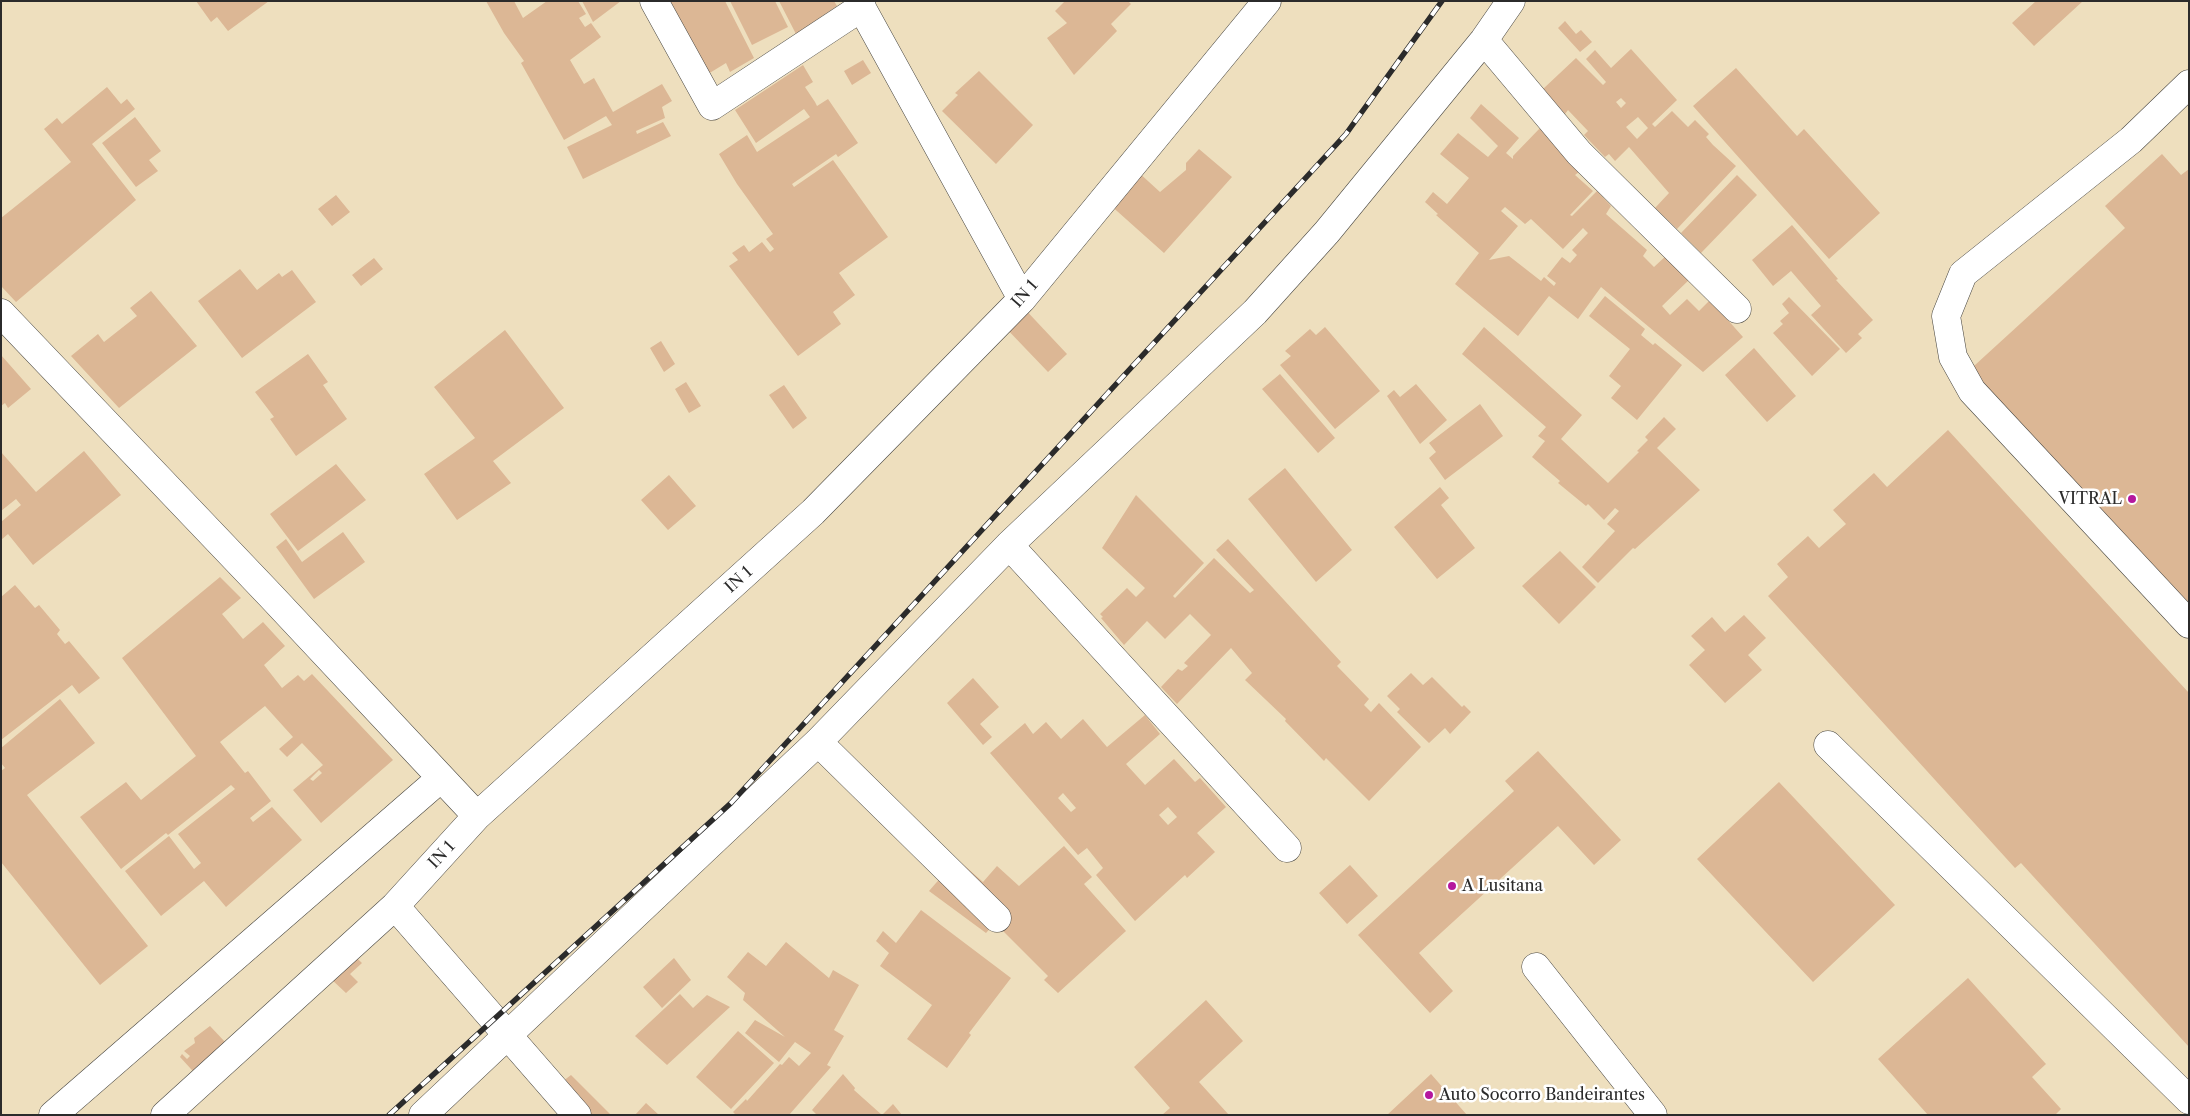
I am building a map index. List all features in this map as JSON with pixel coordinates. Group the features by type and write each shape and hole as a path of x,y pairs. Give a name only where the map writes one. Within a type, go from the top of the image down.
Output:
{"street":[{"path":"654,1 712,106 860,4 1022,299"},
{"name":"IN 1","path":"165,1115 395,906 477,816 814,512 1022,299 1268,1"},
{"path":"423,1115 508,1037 818,742 1009,545 1255,312 1327,232 1484,40 1511,1"},
{"path":"1484,40 1579,153 1736,309"},
{"path":"2189,84 2131,140 1963,274 1946,316 1953,357 1972,391 2189,624"},
{"path":"2,316 270,595 477,816"},
{"path":"1009,545 1287,848"},
{"path":"818,742 997,918"},
{"path":"1828,745 2189,1100"},
{"path":"53,1115 441,778"},
{"path":"395,906 577,1115"},
{"path":"1536,967 1653,1115"}],"building":[{"path":"196,1 269,1 228,31 217,17 211,22"},
{"path":"486,1 514,1 523,18 547,1 578,1 586,14 579,18 585,27 591,23 601,37 570,60 584,84 594,78 613,112 662,84 672,101 662,107 665,118 636,131 637,134 663,122 671,136 583,179 567,147 612,125 606,116 564,140 521,63 524,61 504,33"},
{"path":"582,1 621,1 593,22"},
{"path":"666,1 725,1 754,58 730,72 726,63 708,74"},
{"path":"730,1 775,1 788,27 752,45"},
{"path":"779,1 834,1 837,6 796,34"},
{"path":"1065,1 1128,1 1131,4 1111,24 1117,31 1074,75 1047,38 1067,23 1055,11"},
{"path":"2036,1 2083,1 2034,46 2012,23"},
{"path":"1565,21 1576,34 1581,30 1592,42 1580,52 1558,28"},
{"path":"1631,49 1677,100 1652,124 1655,127 1672,111 1688,127 1695,120 1709,134 1706,137 1713,145 1736,166 1677,229 1655,208 1669,193 1629,147 1615,161 1609,154 1605,157 1584,135 1588,131 1568,110 1565,114 1543,89 1576,58 1603,85 1606,82 1586,59 1595,50 1611,68","holes":["1621,98 1626,103 1621,108 1616,102","1638,117 1648,128 1637,139 1626,127"]},
{"path":"863,60 871,73 852,85 844,71"},
{"path":"803,65 813,82 805,87 817,106 828,99 858,143 838,157 836,154 792,184 794,187 833,160 888,237 839,273 855,295 833,312 841,324 798,356 729,266 738,260 732,253 744,245 749,252 762,242 770,252 774,249 766,239 773,234 737,184 719,154 747,135 757,152 810,117 804,109 756,143 735,110"},
{"path":"1736,68 1797,136 1804,129 1880,213 1829,259 1693,106"},
{"path":"979,71 1033,125 996,164 942,111 958,95 955,93"},
{"path":"107,87 121,104 127,99 135,109 92,144 136,200 16,302 1,286 1,218 71,162 44,129 57,118 62,124"},
{"path":"1481,104 1519,138 1506,153 1513,159 1513,156 1541,127 1579,172 1575,175 1593,191 1570,215 1572,216 1597,191 1611,206 1606,214 1647,250 1643,256 1654,267 1668,254 1691,278 1662,306 1670,315 1687,299 1699,311 1710,300 1743,337 1703,372 1601,287 1578,319 1549,296 1518,336 1455,284 1479,253 1436,215 1438,214 1425,202 1433,192 1447,204 1469,178 1440,154 1458,133 1488,157 1498,146 1470,118","holes":["1505,207 1525,224 1531,219 1563,249 1583,228 1588,233 1572,250 1577,255 1570,263 1562,257 1547,276 1556,283 1554,286 1544,277 1541,281 1509,256 1489,260 1518,226 1501,211"]},
{"path":"135,117 161,151 149,160 158,171 136,187 102,143"},
{"path":"1199,149 1232,177 1164,253 1108,203 1137,171 1160,192 1186,170 1186,163"},
{"name":"VITRAL","path":"2162,154 2181,175 2189,169 2189,622 1963,376 2125,228 2105,206"},
{"path":"1737,175 1757,195 1701,253 1681,233"},
{"path":"336,195 350,212 332,226 318,209"},
{"path":"1792,225 1838,279 1836,280 1873,320 1858,334 1862,338 1846,353 1811,315 1821,306 1791,271 1773,286 1752,260"},
{"path":"374,258 383,269 361,286 352,275"},
{"path":"240,269 257,290 279,273 282,277 292,270 316,302 242,358 198,301"},
{"path":"151,291 197,346 119,408 71,356 98,334 104,342 137,316 130,308"},
{"path":"1605,296 1645,329 1641,335 1653,345 1655,343 1682,365 1637,420 1611,398 1621,386 1609,376 1630,349 1589,316"},
{"path":"1789,297 1840,349 1812,376 1773,333 1783,324 1780,321 1789,313 1782,304"},
{"path":"1021,305 1067,354 1048,372 1002,324"},
{"path":"1325,327 1380,391 1335,429 1280,365 1291,356 1285,351 1310,329 1316,335"},
{"path":"1484,327 1582,415 1561,439 1608,483 1639,452 1637,451 1648,440 1645,437 1664,417 1676,429 1657,448 1700,490 1635,549 1633,548 1598,583 1582,567 1615,531 1607,524 1619,511 1615,508 1604,520 1588,504 1586,506 1558,483 1560,481 1532,457 1545,441 1538,436 1546,427 1462,354"},
{"path":"505,330 564,408 493,461 511,483 457,520 424,474 475,438 434,387"},
{"path":"661,341 675,364 664,372 650,348"},
{"path":"1754,348 1796,396 1767,422 1725,375"},
{"path":"308,354 328,382 323,385 347,419 296,456 270,419 274,417 255,392"},
{"path":"1,355 31,389 8,408 5,403 1,406"},
{"path":"1280,374 1335,438 1318,453 1262,389"},
{"path":"686,382 701,406 689,413 675,389"},
{"path":"1416,384 1447,420 1420,444 1387,396 1394,390 1400,397"},
{"path":"784,385 807,418 793,429 769,395"},
{"path":"1480,404 1503,436 1445,480 1429,458 1436,452 1429,443"},
{"path":"1948,430 2189,693 2189,1047 2021,863 2015,868 1768,596 1788,577 1777,564 1808,536 1819,548 1846,524 1833,510 1874,473 1887,487"},
{"path":"84,451 121,495 33,565 8,534 1,540 1,522 21,505 16,499 1,511 1,452 36,492"},
{"path":"336,464 366,500 298,551 270,514"},
{"path":"1285,468 1352,550 1316,582 1248,499"},
{"path":"669,475 696,506 668,530 641,500"},
{"path":"1440,487 1449,498 1441,505 1475,548 1437,579 1394,527"},
{"path":"1136,495 1204,563 1173,596 1175,598 1214,558 1250,593 1254,590 1216,550 1228,539 1341,662 1337,666 1369,699 1364,705 1371,712 1379,703 1421,747 1369,801 1326,758 1324,761 1285,721 1286,719 1245,680 1252,673 1231,648 1177,704 1161,687 1178,669 1182,671 1188,666 1184,663 1211,635 1190,614 1165,639 1147,621 1124,645 1101,618 1103,617 1100,614 1127,588 1136,597 1145,588 1102,548"},
{"path":"343,532 365,562 314,599 276,547 286,539 302,562"},
{"path":"1560,551 1596,587 1559,624 1522,586"},
{"path":"220,577 241,598 222,614 243,639 263,622 285,646 264,665 282,688 298,675 304,681 312,674 393,760 321,823 293,790 323,765 302,743 287,757 279,749 293,737 265,706 220,742 245,773 248,771 271,801 250,818 253,822 272,807 302,840 226,907 204,881 161,916 125,871 169,836 194,869 201,863 178,834 235,789 231,785 168,835 166,833 121,869 80,817 126,782 141,800 196,756 122,658","holes":["319,770 322,773 313,781 310,779"]},
{"path":"15,585 35,608 39,605 60,630 57,634 65,644 69,641 100,678 79,694 72,685 1,740 1,597"},
{"path":"1744,615 1766,638 1748,655 1762,670 1725,703 1689,665 1705,650 1691,636 1712,617 1725,632"},
{"path":"1411,673 1423,685 1432,677 1462,707 1464,705 1471,712 1450,734 1445,728 1429,743 1397,712 1400,709 1387,696"},
{"path":"973,678 999,707 980,724 992,737 983,745 947,703"},
{"path":"60,699 95,743 27,795 148,946 100,985 1,862 1,771 5,768 1,763 1,748"},
{"path":"1145,715 1160,734 1126,764 1145,785 1174,759 1195,782 1200,778 1226,807 1197,833 1215,852 1187,878 1185,875 1135,921 1096,875 1103,868 1087,848 1078,855 990,753 1025,723 1033,734 1046,722 1061,739 1083,719 1107,747","holes":["1063,793 1076,808 1071,812 1058,798","1168,807 1177,817 1168,825 1159,815"]},
{"name":"A Lusitana","path":"1538,751 1621,840 1594,865 1558,826 1419,953 1453,991 1430,1013 1358,935 1514,791 1505,781"},
{"path":"1779,782 1895,905 1813,982 1697,859"},
{"path":"1064,846 1092,877 1084,884 1126,931 1058,993 1044,980 1048,976 995,923 986,933 929,891 957,859 983,882 997,866 1019,886"},
{"path":"1350,865 1378,896 1347,924 1319,893"},
{"path":"921,910 1011,978 969,1033 971,1035 947,1068 907,1039 932,1005 880,966 889,953 876,941 883,931 896,943"},
{"path":"338,940 362,963 350,974 358,982 346,993 314,963"},
{"path":"786,942 829,978 833,970 859,985 834,1030 844,1036 827,1065 831,1067 789,1115 736,1115 733,1112 746,1099 747,1101 780,1064 782,1065 789,1057 799,1066 811,1053 795,1042 779,1062 745,1033 755,1020 785,1037 743,1000 745,993 727,977 748,952 766,966"},
{"path":"674,958 691,980 662,1008 643,987"},
{"path":"1968,978 2046,1064 2032,1077 2061,1109 2055,1115 1928,1115 1878,1059"},
{"path":"680,994 693,1008 707,995 730,1007 667,1065 635,1036"},
{"path":"1206,1000 1243,1041 1199,1082 1229,1115 1162,1115 1170,1108 1134,1067"},
{"path":"210,1026 226,1043 227,1077 212,1092 180,1057 182,1054 187,1059 190,1056 184,1051 195,1043 194,1038"},
{"path":"738,1031 774,1063 731,1109 696,1077"},
{"path":"843,1074 855,1088 854,1090 882,1115 817,1115 812,1110"},
{"name":"Auto Socorro Bandeirantes","path":"1431,1074 1467,1115 1387,1115"},
{"path":"571,1075 611,1115 578,1115 554,1088"},
{"path":"646,1103 659,1115 635,1115"},
{"path":"893,1104 902,1115 882,1115"}],"railway":[{"path":"389,1115 731,803 1346,134 1442,1"}],"place":[{"name":"VITRAL","path":"2132,499"},
{"name":"A Lusitana","path":"1452,886"},
{"name":"Auto Socorro Bandeirantes","path":"1429,1095"}]}
